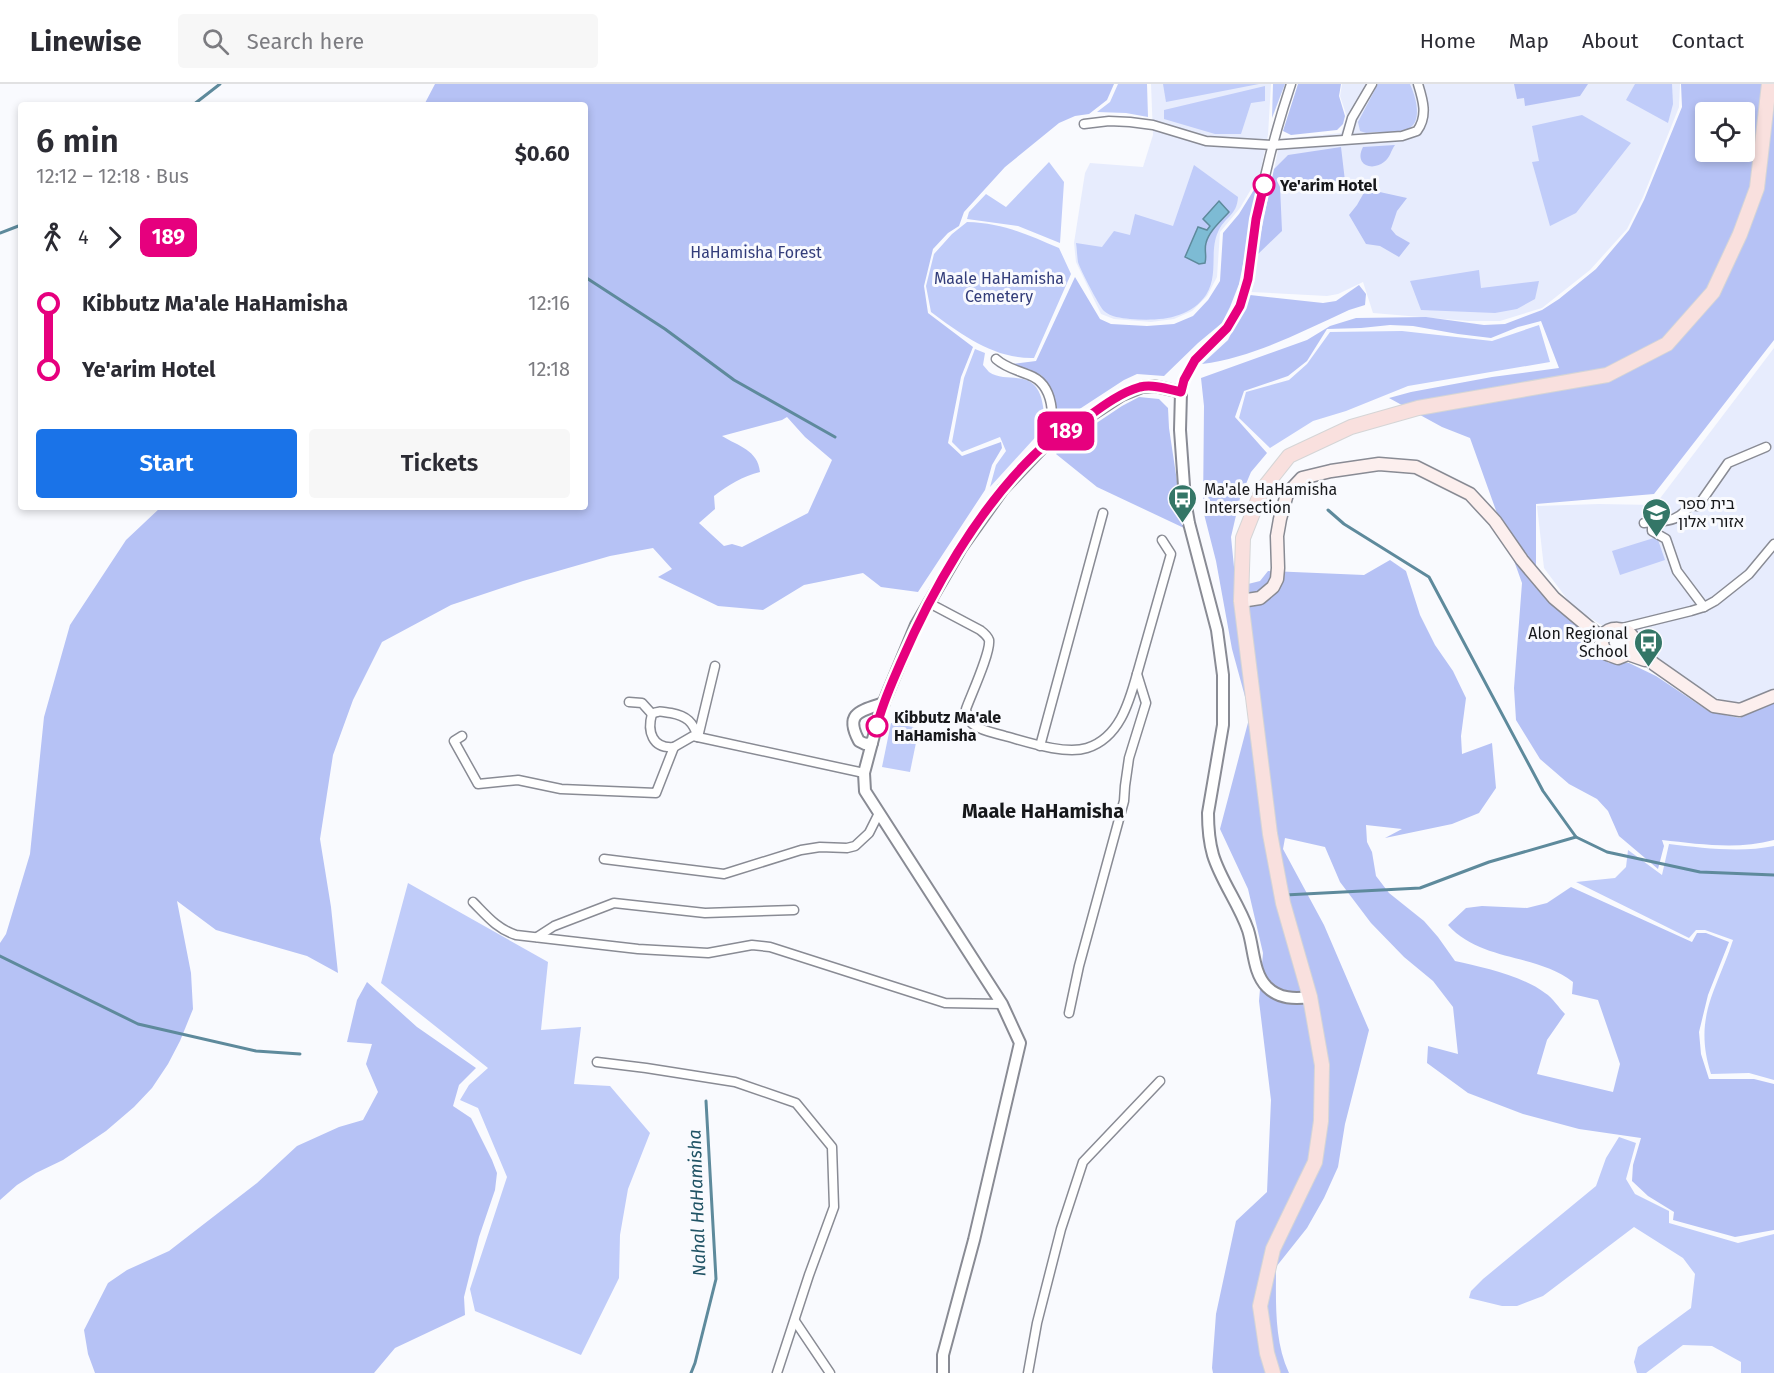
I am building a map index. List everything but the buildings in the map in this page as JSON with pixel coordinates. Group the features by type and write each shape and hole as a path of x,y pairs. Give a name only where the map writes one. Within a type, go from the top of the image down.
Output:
{"main road":[{"path":"1273,1373 1267,1353 1260,1306 1273,1249 1314,1162 1321,1120 1322,1065 1310,997 1276,872 1241,601 1243,538 1262,490 1289,456 1351,427 1418,408 1607,375 1667,345 1713,292 1740,234 1757,188 1769,84"},
{"path":"1241,601 1260,598 1274,587 1278,568 1277,536 1280,519 1287,494 1302,478 1379,464 1416,466 1470,494 1495,521 1522,560 1554,598 1603,639"},
{"path":"1582,622 1617,628 1630,635 1630,649 1621,657 1610,656 1605,651 1603,639 1608,631 1617,628"},
{"path":"1630,649 1714,706 1740,710 1774,696"}],"street":[{"path":"1291,84 1272,145 1256,219 1248,279 1240,306 1227,328 1195,360 1184,380 1181,392 1180,430 1185,500 1191,532 1217,630 1223,675 1223,725 1208,813 1209,840 1217,866 1244,919 1259,974 1266,986 1284,997 1300,999 1310,997"},
{"path":"1346,139 1352,118 1372,84"},
{"path":"1084,124 1109,121 1130,122 1153,125 1206,141 1272,145 1402,136 1417,131 1424,118 1418,84"},
{"path":"996,358 1001,364 1017,372 1032,375 1042,383 1053,410 1051,441"},
{"path":"943,1373 944,1355 974,1240 1020,1043 1002,1004 865,791 864,773 884,703 916,625 961,548 1003,489 1034,455 1051,441 1132,390 1154,386 1181,392"},
{"path":"1704,608 1677,571 1666,539 1652,531 1648,522 1669,522 1684,513 1690,505 1698,506 1728,463 1766,447"},
{"path":"1040,746 1103,513"},
{"path":"929,603 980,630 986,634 988,639 987,655 966,709 971,723 985,730 1040,746 1062,750 1087,749 1116,728 1125,711 1171,554 1162,540"},
{"path":"1617,628 1704,608 1749,574 1774,544"},
{"path":"698,737 715,666"},
{"path":"1069,1013 1079,966 1124,801 1129,758 1146,703 1137,674"},
{"path":"629,702 642,703 652,714"},
{"path":"872,743 866,744 859,741 852,721 860,712 884,703"},
{"path":"698,737 694,724 687,717 659,710 652,714 649,726 651,735 667,747 674,747 693,736 864,773"},
{"path":"462,736 454,741 478,784 518,780 561,789 656,794 674,747"},
{"path":"604,859 724,874 801,850 855,846 869,833 879,813"},
{"path":"473,902 495,925 516,935 638,949 708,953 752,945 770,947 945,1003 1002,1004"},
{"path":"537,937 554,926 614,903 705,913 794,910"},
{"path":"597,1062 735,1082 796,1103 832,1147 834,1207 777,1373"},
{"path":"1028,1373 1037,1323 1061,1229 1083,1162 1161,1081"},
{"path":"795,1321 830,1373"}],"shaded area":[{"path":"1151,84 1271,84 1268,135 1260,174 1240,208 1220,232 1217,277 1207,296 1192,311 1174,319 1151,322 1114,319 1101,314 1076,262 1074,243 1085,173 1090,163 1143,167 1153,135"},
{"path":"1342,84 1680,84 1679,107 1643,197 1627,229 1590,270 1542,308 1500,321 1468,321 1373,313 1363,282 1338,294 1327,296 1251,292 1280,139 1341,133 1347,117 1340,96"},
{"path":"1219,201 1229,212 1210,234 1205,246 1205,263 1199,264 1185,257 1198,227 1207,230 1210,226 1203,219"},
{"name":"בית ספר אזורי אלון","path":"1774,348 1774,688 1755,699 1736,702 1718,699 1573,607 1544,568 1537,506 1655,505"}],"green space":[{"name":"HaHamisha Forest","path":"435,84 1114,84 1107,100 1089,114 1075,116 1059,123 1005,167 964,212 959,226 948,233 933,249 924,286 928,313 973,347 961,377 948,443 962,456 1001,442 1002,448 992,465 985,490 918,592 881,587 863,573 804,585 763,610 718,606 658,577 672,569 653,548 610,556 451,605 382,642 353,700 333,755 320,839 331,907 338,973 307,956 216,930 177,901 191,973 193,1009 168,1064 152,1088 106,1131 63,1160 17,1185 0,1200 0,943 6,934 30,854 44,717 70,625 126,540 158,510 588,510 588,102 426,102","holes":["787,417 805,437 832,460 808,513 742,547 732,544 724,546 699,523 715,509 714,496 736,481 760,472 751,454 722,436"]},
{"path":"1118,84 1147,84 1148,117 1126,113 1097,112 1110,102"},
{"path":"1163,84 1259,84 1166,102"},
{"path":"1273,84 1285,84 1272,118"},
{"path":"1298,84 1341,84 1339,96 1345,116 1343,124 1337,130 1291,135 1283,131"},
{"path":"1378,84 1410,84 1417,105 1417,113 1413,125 1408,129 1396,132 1366,133 1360,131 1358,122"},
{"path":"1514,84 1588,84 1580,96 1525,106 1524,98 1517,99"},
{"path":"1635,84 1672,84 1673,104 1668,123 1626,100"},
{"path":"1681,84 1774,84 1774,340 1654,494 1536,504 1536,588 1577,626 1595,653 1609,663 1629,663 1656,676 1710,712 1740,718 1774,702 1774,840 1732,845 1662,840 1664,846 1658,869 1619,836 1608,811 1597,799 1569,784 1540,759 1516,720 1514,688 1522,583 1470,438 1442,427 1389,398 1492,377 1559,368 1541,321 1491,338 1413,326 1390,325 1327,329 1307,361 1288,376 1244,391 1235,417 1267,453 1251,472 1240,498 1231,537 1236,587 1260,581 1268,571 1364,575 1390,560 1406,571 1420,615 1466,698 1461,736 1462,754 1492,743 1496,788 1479,813 1452,824 1385,838 1402,829 1366,825 1367,842 1372,852 1376,876 1389,893 1424,921 1455,961 1502,973 1536,987 1548,995 1565,1014 1547,1040 1537,1074 1613,1092 1620,1064 1598,1000 1572,994 1573,982 1558,973 1542,966 1492,952 1461,937 1448,925 1466,908 1482,906 1527,908 1547,903 1571,887 1692,942 1697,933 1706,933 1729,942 1708,995 1699,1032 1701,1054 1709,1079 1754,1079 1774,1084 1774,1230 1735,1237 1673,1220 1674,1212 1648,1196 1632,1181 1633,1165 1641,1138 1579,1129 1523,1114 1468,1093 1427,1063 1428,1046 1458,1054 1453,1007 1433,981 1404,957 1371,923 1340,882 1325,847 1285,838 1283,849 1324,925 1369,1030 1345,1124 1338,1167 1307,1228 1276,1267 1278,1335 1289,1373 1213,1373 1216,1314 1236,1221 1267,1192 1271,1100 1259,1001 1263,953 1248,889 1220,829 1250,715 1232,649 1216,561 1203,510 1204,406 1201,378 1307,340 1330,326 1356,318 1426,317 1484,325 1505,324 1542,310 1596,269 1629,230 1644,200 1682,107"},
{"path":"1265,86 1265,101 1251,103 1241,134 1215,134 1164,119 1164,110"},
{"path":"1582,115 1631,143 1576,213 1550,226 1532,162 1539,161 1532,126"},
{"path":"1395,145 1388,158 1379,165 1369,166 1362,162 1363,147"},
{"path":"1341,147 1345,181 1289,182 1280,186 1282,231 1256,256 1274,169 1288,155"},
{"path":"1049,162 1064,182 1060,243 1018,226 967,219 969,212 986,194 1006,207"},
{"path":"1194,165 1238,197 1233,212 1215,239 1212,279 1206,295 1191,310 1161,319 1130,319 1107,313 1098,302 1079,266 1076,243 1102,247 1114,231 1130,235 1135,214 1173,226"},
{"path":"1260,180 1239,284 1222,323 1164,376 1137,374 1055,425 1048,385 1041,375 1012,364 1036,361 1075,277 1100,319 1111,324 1147,326 1174,324 1193,316 1208,300 1220,281 1223,233 1239,214"},
{"path":"1366,189 1407,198 1397,211 1391,229 1396,235 1410,243 1399,257 1380,246 1366,244 1349,215"},
{"name":"Maale HaHamisha Cemetery","path":"967,222 1003,227 1059,248 1071,274 1034,358 1019,357 992,350 967,337 931,312 926,286 934,254 952,234"},
{"path":"1479,270 1481,288 1539,281 1535,299 1517,309 1495,313 1421,310 1410,281"},
{"path":"1359,285 1366,294 1365,305 1259,350 1202,364 1228,340 1250,295 1323,303 1336,301"},
{"path":"1539,325 1550,362 1408,386 1346,411 1313,421 1270,448 1239,418 1246,392 1289,380 1307,364 1330,332 1402,331 1492,341"},
{"path":"975,349 985,353 983,365 989,372 1003,377 1025,380 1037,388 1043,409 1042,430 990,487 996,465 1006,451 1000,437 962,452 952,442 964,378"},
{"path":"1139,397 1159,399 1168,408 1184,528 1097,487 1056,454 1062,446"},
{"path":"1657,537 1665,560 1620,575 1612,551"},
{"path":"891,723 919,728 910,772 882,767"},
{"path":"1669,844 1735,849 1774,846 1774,1080 1749,1073 1711,1074 1704,1036 1706,1020 1714,990 1733,940 1705,930 1696,930 1689,938 1576,882 1615,878 1626,867 1628,850 1662,875"},
{"path":"408,883 548,962 541,1030 581,1027 574,1084 610,1086 650,1133 628,1189 620,1235 619,1278 581,1355 475,1311 470,1289 507,1177 478,1108 460,1100 469,1085 488,1068 381,983"},
{"path":"367,982 417,1027 476,1068 459,1085 453,1106 471,1118 497,1173 495,1190 479,1237 464,1297 465,1315 395,1348 374,1373 95,1373 88,1354 84,1330 108,1283 127,1270 169,1251 257,1183 297,1146 339,1127 363,1120 378,1092 366,1064 372,1044 347,1042 357,1000"},
{"path":"1619,1137 1636,1143 1626,1179 1635,1194 1669,1211 1669,1223 1738,1243 1774,1234 1774,1373 1741,1373 1741,1362 1712,1346 1683,1345 1646,1373 1637,1373 1634,1362 1638,1347 1691,1308 1695,1274 1683,1258 1634,1227 1543,1296 1517,1306 1502,1306 1469,1298 1471,1291 1483,1279 1596,1186 1606,1158"}],"waterway":[{"path":"197,102 220,84"},
{"path":"0,233 18,226"},
{"path":"588,279 665,329 734,380 835,437"},
{"path":"1328,510 1344,524 1429,577 1543,791 1576,837 1607,852 1700,872 1774,875"},
{"path":"1285,895 1420,888 1489,862 1576,837"},
{"path":"0,956 138,1024 256,1051 300,1054"},
{"name":"Nahal HaHamisha","path":"691,1373 716,1279 706,1101"}],"bus line":[{"name":"189","path":"877,726 881,709 916,625 961,548 1003,489 1044,446 1122,395 1142,387 1154,386 1181,392 1184,380 1195,360 1227,328 1240,306 1248,279 1256,219 1264,185"}],"place":[{"name":"Ye'arim Hotel","path":"1264,185"},
{"name":"Ma'ale HaHamisha Intersection","path":"1183,524"},
{"name":"בית ספר אזורי אלון","path":"1657,538"},
{"name":"Alon Regional School","path":"1649,668"},
{"name":"Kibbutz Ma'ale HaHamisha","path":"877,726"}],"district":[{"name":"Maale HaHamisha","path":"1043,811"}]}
